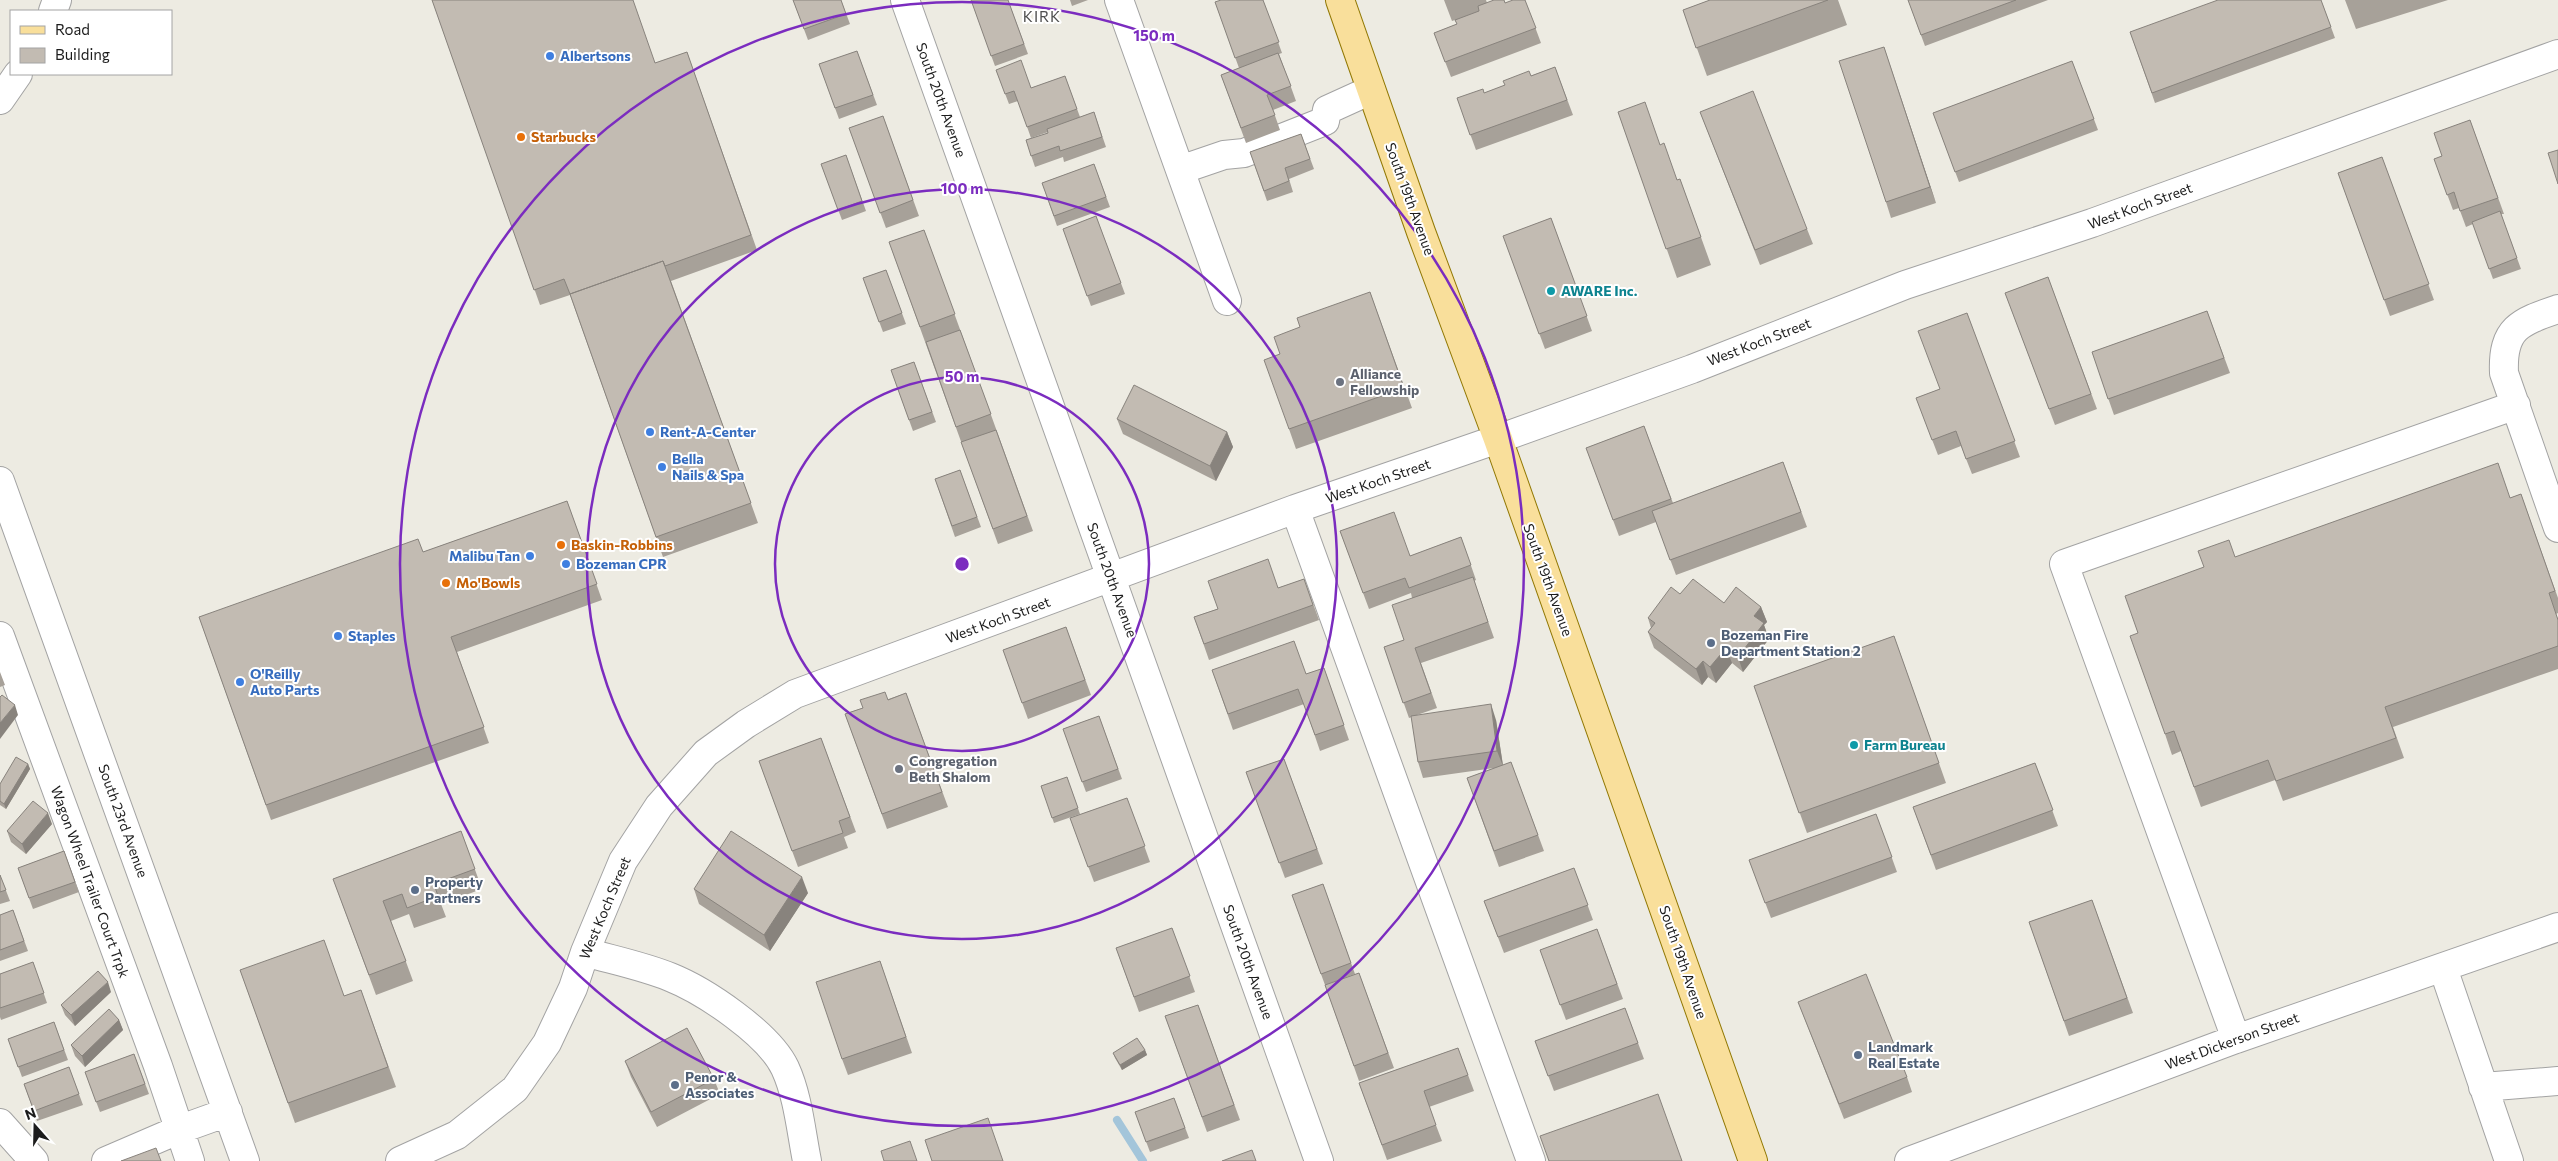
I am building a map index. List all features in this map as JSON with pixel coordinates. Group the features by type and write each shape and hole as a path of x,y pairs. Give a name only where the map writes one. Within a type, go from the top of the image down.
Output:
{"main road":[{"name":"South 19th Avenue","path":"1340,0 1421,232 1498,439 1753,1161"}],"street":[{"name":"South 20th Avenue","path":"905,0 1319,1161"},
{"path":"1119,0 1227,301"},
{"name":"West Koch Street","path":"400,1161 458,1135 516,1089 547,1043 574,988 585,952 624,861 659,806 706,753 746,724 795,694 1295,509 1692,369 1905,285 2092,223 2558,54"},
{"path":"0,61 0,74"},
{"path":"0,100 17,75"},
{"path":"1180,170 1224,155 1244,153 1325,121 1327,110 1371,90"},
{"path":"2558,309 2524,321 2510,336 2503,355 2504,373 2558,528"},
{"path":"2236,1039 2064,564 2516,405"},
{"name":"South 23rd Avenue","path":"0,481 9,532 245,1161"},
{"path":"1295,509 1532,1161"},
{"name":"Wagon Wheel Trailer Court Trpk","path":"0,636 158,1066 190,1161"},
{"name":"West Dickerson Street","path":"1908,1161 2236,1039 2558,928"},
{"path":"585,952 670,977 715,1002 746,1023 784,1067 792,1086 807,1161"},
{"path":"2443,968 2509,1161"},
{"path":"2483,1087 2558,1081"},
{"path":"106,1161 178,1130 228,1112"},
{"path":"0,1123 34,1161"}],"building":[{"path":"432,0 633,0 655,63 687,52 751,235 665,266 663,261 570,294 564,279 534,290"},
{"path":"793,0 841,0 846,14 804,29"},
{"path":"971,0 1008,0 1024,44 991,56"},
{"path":"1221,0 1263,0 1279,42 1235,58 1215,2"},
{"path":"1494,0 1504,0 1505,3 1513,0 1525,0 1536,28 1445,62 1434,33 1457,24 1455,20 1479,11 1478,6"},
{"path":"1710,0 1828,0 1696,48 1683,10"},
{"path":"1908,0 2016,0 1921,35"},
{"path":"2218,0 2321,0 2331,27 2152,93 2130,32"},
{"path":"1884,47 1930,187 1886,202 1839,61"},
{"path":"857,51 873,95 835,108 819,64"},
{"path":"1278,53 1291,86 1267,95 1275,115 1241,128 1221,75"},
{"path":"1021,60 1031,88 1065,76 1077,109 1027,127 1014,91 1005,94 996,70"},
{"path":"2072,61 2094,119 1955,172 1933,113"},
{"path":"1555,67 1567,100 1470,135 1457,98 1483,89 1484,93 1505,85 1503,81 1529,71 1531,76"},
{"path":"1753,91 1807,229 1755,250 1700,112"},
{"path":"1645,102 1660,145 1664,143 1677,180 1680,179 1701,237 1666,249 1618,112"},
{"path":"1094,112 1102,137 1060,151 1059,146 1031,156 1026,140 1048,133 1047,129"},
{"path":"883,116 913,200 880,213 849,128"},
{"path":"2470,120 2498,198 2460,211 2454,192 2447,195 2434,159 2442,156 2434,133"},
{"path":"1301,134 1310,159 1285,168 1289,181 1264,191 1250,152"},
{"path":"2558,150 2558,184 2548,153"},
{"path":"846,155 862,201 838,210 821,164"},
{"path":"2382,157 2429,284 2384,300 2338,173"},
{"path":"1094,164 1106,197 1054,216 1042,183"},
{"path":"2500,211 2517,258 2489,269 2472,222"},
{"path":"1096,216 1121,283 1087,296 1063,229"},
{"name":"AWARE Inc.","path":"1551,218 1587,316 1539,334 1503,236"},
{"path":"924,230 955,314 920,327 889,242"},
{"path":"663,261 751,503 656,537 570,294"},
{"path":"886,270 902,313 879,322 863,278"},
{"path":"2048,277 2091,394 2049,409 2005,293"},
{"path":"1370,292 1404,388 1289,429 1264,360 1280,354 1274,337 1300,327 1297,318"},
{"path":"2207,311 2224,358 2108,399 2092,352"},
{"path":"1967,313 2015,441 1966,459 1956,431 1932,440 1916,398 1940,389 1918,331"},
{"path":"960,330 991,414 956,427 926,342"},
{"path":"914,362 932,412 909,420 891,370"},
{"path":"1134,385 1227,432 1210,466 1117,419"},
{"path":"1644,426 1671,499 1613,520 1586,448"},
{"path":"996,430 1027,516 993,529 961,442"},
{"path":"1783,462 1801,512 1670,560 1652,511"},
{"path":"2498,463 2510,498 2521,494 2555,591 2549,593 2558,620 2558,646 2385,707 2396,738 2276,781 2268,760 2194,787 2174,731 2165,734 2130,636 2138,633 2125,596 2204,567 2198,551 2229,540 2235,557"},
{"path":"960,470 977,517 952,526 935,479"},
{"path":"567,501 597,584 451,637 484,727 266,805 199,617 418,539 423,552"},
{"path":"1394,512 1410,556 1461,537 1471,565 1409,588 1405,578 1363,593 1340,531"},
{"path":"1268,559 1278,588 1304,579 1313,605 1204,644 1194,617 1218,609 1208,581"},
{"path":"1473,577 1488,622 1415,648 1431,693 1403,703 1384,647 1404,640 1392,605"},
{"name":"Bozeman Fire Department Station 2","path":"1693,579 1724,603 1736,587 1761,607 1754,616 1764,623 1738,657 1726,648 1710,667 1703,661 1696,669 1648,632 1655,623 1648,618 1671,587 1680,594"},
{"path":"1066,627 1085,680 1022,703 1003,650"},
{"name":"Farm Bureau","path":"1894,636 1939,763 1799,813 1754,686"},
{"path":"1294,641 1306,674 1324,668 1344,725 1315,735 1298,689 1228,714 1212,670"},
{"name":"Congregation Beth Shalom","path":"885,692 888,700 906,693 942,792 882,814 845,714 863,708 860,700"},
{"path":"2,695 15,705 0,723 0,697"},
{"path":"1491,704 1497,751 1418,762 1411,716"},
{"path":"1099,716 1118,769 1082,782 1063,729"},
{"path":"821,738 850,817 839,821 843,833 792,851 759,761"},
{"path":"16,757 28,764 4,804 0,801 0,784"},
{"path":"1284,759 1317,849 1279,863 1246,772"},
{"path":"1511,762 1538,835 1494,851 1467,778"},
{"path":"2035,763 2053,810 1931,855 1913,807"},
{"path":"1067,777 1078,808 1052,818 1041,786"},
{"path":"1127,798 1145,846 1088,867 1070,818"},
{"path":"33,801 48,813 22,844 7,831"},
{"path":"1876,814 1892,857 1765,903 1749,860"},
{"path":"461,831 475,869 434,884 438,896 407,908 402,894 383,901 406,961 369,975 333,879"},
{"path":"731,831 802,877 764,935 694,889"},
{"path":"64,851 75,882 29,898 18,868"},
{"path":"1574,868 1588,905 1498,937 1484,901"},
{"path":"0,875 6,890 0,892"},
{"path":"1323,884 1351,963 1321,974 1292,895"},
{"path":"2092,900 2127,998 2064,1021 2029,922"},
{"path":"13,910 24,941 0,950 0,915"},
{"path":"1172,928 1190,976 1134,997 1116,948"},
{"path":"1597,929 1617,984 1560,1005 1540,950"},
{"path":"324,940 344,996 361,990 388,1067 288,1103 240,970"},
{"path":"880,961 906,1037 842,1059 816,982"},
{"path":"33,962 44,993 0,1008 0,974"},
{"path":"98,971 108,982 71,1015 61,1005"},
{"path":"1359,973 1388,1053 1354,1066 1325,985"},
{"name":"Landmark Real Estate","path":"1866,974 1907,1077 1839,1104 1798,1002"},
{"path":"1198,1005 1234,1105 1202,1117 1165,1016"},
{"path":"1625,1008 1638,1043 1548,1076 1535,1041"},
{"path":"109,1009 119,1020 82,1056 71,1045"},
{"path":"54,1022 64,1050 18,1067 8,1039"},
{"name":"Penor & Associates","path":"687,1028 714,1079 651,1112 625,1061"},
{"path":"1137,1038 1145,1050 1120,1065 1113,1053"},
{"path":"1458,1048 1468,1075 1424,1091 1436,1125 1382,1145 1359,1083"},
{"path":"134,1054 145,1084 96,1102 85,1072"},
{"path":"69,1067 79,1094 34,1111 24,1084"},
{"path":"1658,1094 1682,1161 1549,1161 1540,1136"},
{"path":"1174,1098 1185,1128 1146,1142 1135,1112"},
{"path":"988,1118 1003,1161 932,1161 925,1140"},
{"path":"910,1141 917,1161 884,1161 881,1151"},
{"path":"156,1148 161,1161 121,1161"},
{"path":"1252,1150 1256,1161 1222,1161"}],"waterway":[{"path":"1117,1120 1143,1161"}],"place":[{"name":"Albertsons","path":"550,56"},
{"name":"Starbucks","path":"521,137"},
{"name":"AWARE Inc.","path":"1551,291"},
{"name":"Alliance Fellowship","path":"1340,382"},
{"name":"Rent-A-Center","path":"650,432"},
{"name":"Bella Nails & Spa","path":"662,467"},
{"name":"Baskin-Robbins","path":"561,545"},
{"name":"Malibu Tan","path":"530,556"},
{"name":"Bozeman CPR","path":"566,564"},
{"name":"Mo'Bowls","path":"446,583"},
{"name":"Staples","path":"338,636"},
{"name":"Bozeman Fire Department Station 2","path":"1711,643"},
{"name":"O'Reilly Auto Parts","path":"240,682"},
{"name":"Farm Bureau","path":"1854,745"},
{"name":"Congregation Beth Shalom","path":"899,769"},
{"name":"Property Partners","path":"415,890"},
{"name":"Landmark Real Estate","path":"1858,1055"},
{"name":"Penor & Associates","path":"675,1085"}],"district":[{"name":"KIRK","path":"1042,17"}]}
